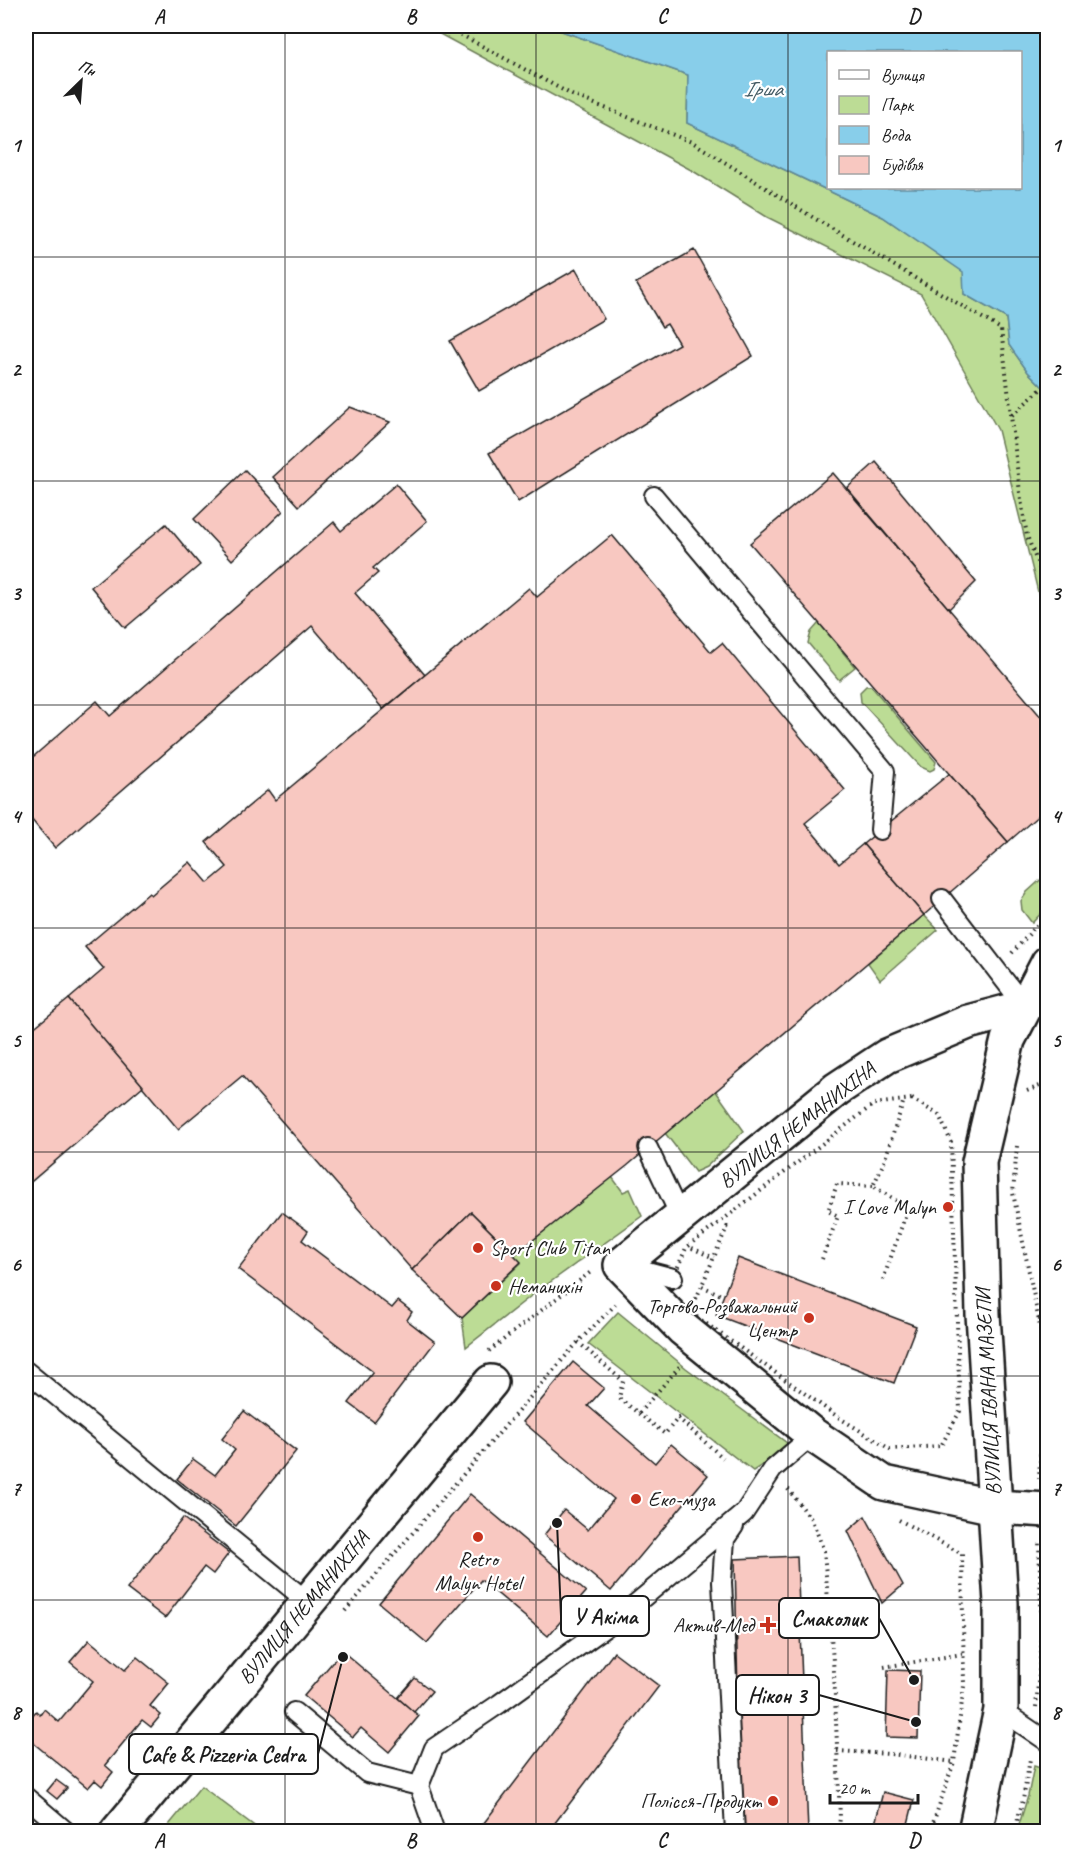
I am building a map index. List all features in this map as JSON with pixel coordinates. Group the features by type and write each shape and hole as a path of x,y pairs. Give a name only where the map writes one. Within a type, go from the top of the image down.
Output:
{"street":[{"name":"ВУЛИЦЯ ІВАНА МАЗЕПИ","path":"975,1832 1001,1710 1001,1604 983,1314 979,1162 1008,1040 1047,963"},
{"name":"ВУЛИЦЯ НЕМАНИХІНА","path":"621,1265 684,1231 837,1089 887,1056 968,1022 1025,1007"},
{"path":"621,1265 683,1329 813,1435 884,1483 995,1507 1043,1510"},
{"name":"ВУЛИЦЯ НЕМАНИХІНА","path":"117,1832 491,1382"}],"lane":[{"path":"654,496 885,771 880,830"},
{"path":"942,899 1025,1007"},
{"path":"648,1148 684,1231"},
{"path":"621,1265 673,1278"},
{"path":"26,1371 308,1602"},
{"path":"735,1832 722,1582 724,1539 773,1469 813,1435"},
{"path":"435,1832 419,1786 434,1748 621,1616 744,1513"},
{"path":"1001,1710 1041,1737"},
{"path":"294,1712 367,1773 419,1786"},
{"path":"26,1797 67,1832"}],"path":[{"path":"445,26 572,95 694,143 814,218 1001,329 1026,536 1047,590"},
{"path":"1011,416 1040,390"},
{"path":"1025,1081 1023,1092 1047,1083"},
{"path":"912,1099 939,1115 951,1142 960,1411 941,1446 890,1449 838,1417 670,1298 684,1231 874,1104 912,1099"},
{"path":"873,1186 884,1162 904,1100"},
{"path":"1014,1832 1041,1737 1046,1356 1013,1193 1018,1135"},
{"path":"822,1259 838,1216 828,1211 837,1185 873,1186 908,1208 883,1280"},
{"path":"723,1296 702,1286 727,1227 731,1228"},
{"path":"684,1231 714,1258"},
{"path":"344,1612 578,1342 620,1300"},
{"path":"1038,1319 1047,1318"},
{"path":"1041,1334 1047,1333"},
{"path":"578,1342 623,1380 620,1398 665,1434 678,1418 723,1458"},
{"path":"639,1413 682,1362"},
{"path":"773,1469 812,1520 824,1551 834,1673 840,1818 838,1832"},
{"path":"899,1520 962,1554 964,1686 954,1762 930,1832"},
{"path":"884,1667 963,1654"},
{"path":"837,1751 890,1754 954,1762"}],"green space":[{"path":"425,26 553,28 688,75 687,123 883,217 964,272 964,294 1006,318 1009,345 1028,372 1047,391 1047,620 1041,604 998,430 921,294 767,217 693,171"},
{"path":"819,623 855,667 839,680 808,643 811,632"},
{"path":"866,686 871,686 936,762 934,769 930,771 921,767 861,702 860,692"},
{"path":"1047,874 1047,907 1032,923 1022,910 1021,901 1027,892"},
{"path":"924,915 938,930 880,980 868,963"},
{"path":"715,1090 744,1131 706,1167 695,1172 665,1133"},
{"path":"612,1177 623,1192 630,1189 642,1216 531,1296 466,1347 462,1318 521,1263 514,1255"},
{"path":"618,1312 686,1368 791,1446 753,1471 588,1344"},
{"path":"1034,1766 1047,1770 1047,1831 1017,1831 1028,1796"},
{"path":"201,1786 261,1831 164,1831"}],"water":[{"name":"Ірша","path":"539,26 1032,26 1048,37 1047,391 1028,372 1009,345 1006,318 964,294 963,272 883,217 687,123 688,75 553,28"}],"building":[{"path":"694,250 753,356 518,502 489,453 679,344 667,324 662,327 636,283"},
{"path":"576,269 604,319 479,391 450,341"},
{"path":"350,407 390,422 299,506 273,477"},
{"path":"876,462 976,582 949,609 847,488"},
{"path":"245,470 283,511 232,560 194,519"},
{"path":"833,473 1048,725 1048,807 1008,842 750,543"},
{"path":"396,484 427,521 373,568 378,573 355,593 425,675 383,709 312,626 55,848 26,813 26,763 97,701 110,716 334,522 341,531"},
{"path":"166,524 200,565 125,628 91,587"},
{"path":"612,535 711,652 722,643 845,790 805,823 839,864 863,844 924,915 627,1166 514,1255 471,1212 412,1270 242,1076 178,1129 69,999 104,969 85,947 149,893 151,895 190,862 208,883 227,867 206,842 268,790 275,800 529,588 537,597"},
{"path":"949,774 1008,842 924,915 863,844"},
{"path":"69,999 143,1086 26,1186 26,1034"},
{"path":"282,1212 308,1231 302,1240 392,1308 398,1301 412,1312 407,1320 435,1342 374,1422 349,1403 373,1372 238,1269"},
{"path":"471,1212 521,1262 462,1318 412,1270"},
{"name":"Торгово-Розважальний Центр","path":"738,1258 916,1326 894,1383 716,1315"},
{"path":"573,1362 604,1388 588,1406 655,1463 671,1444 708,1475 611,1591 544,1535 564,1510 588,1530 614,1499 523,1422"},
{"path":"244,1411 296,1451 236,1526 177,1479 193,1459 215,1475 235,1450 222,1439"},
{"name":"Retro Malyn Hotel","path":"470,1494 586,1592 548,1636 481,1580 427,1643 379,1603"},
{"path":"865,1516 903,1585 882,1603 848,1531"},
{"path":"183,1518 229,1553 213,1574 204,1567 165,1618 127,1589"},
{"path":"797,1556 808,1832 741,1832 735,1559"},
{"path":"89,1640 125,1670 137,1657 169,1683 150,1706 161,1715 151,1727 142,1720 105,1765 113,1772 102,1786 95,1780 88,1788 26,1737 31,1728 26,1723 36,1711 40,1715 44,1709 59,1722 93,1681 70,1662"},
{"path":"342,1651 419,1716 389,1752 361,1728 353,1737 304,1696"},
{"path":"614,1652 659,1686 548,1832 477,1832"},
{"path":"888,1670 920,1671 918,1738 886,1737"},
{"path":"415,1678 432,1691 414,1712 398,1698"},
{"path":"56,1780 67,1788 57,1799 47,1791"},
{"path":"883,1792 914,1800 906,1832 873,1832"}],"place":[{"name":"I Love Malyn","path":"948,1207"},
{"name":"Sport Club Titan","path":"478,1248"},
{"name":"Неманихін","path":"496,1286"},
{"name":"Торгово-Розважальний Центр","path":"809,1318"},
{"name":"Еко-муза","path":"636,1499"},
{"name":"У Акіма","path":"557,1523"},
{"name":"Retro Malyn Hotel","path":"478,1537"},
{"name":"Актив-Мед","path":"768,1625"},
{"name":"Cafe & Pizzeria Cedra","path":"343,1657"},
{"name":"Смаколик","path":"914,1680"},
{"name":"Нікон 3","path":"916,1722"},
{"name":"Полісся-Продукт","path":"773,1801"}]}
